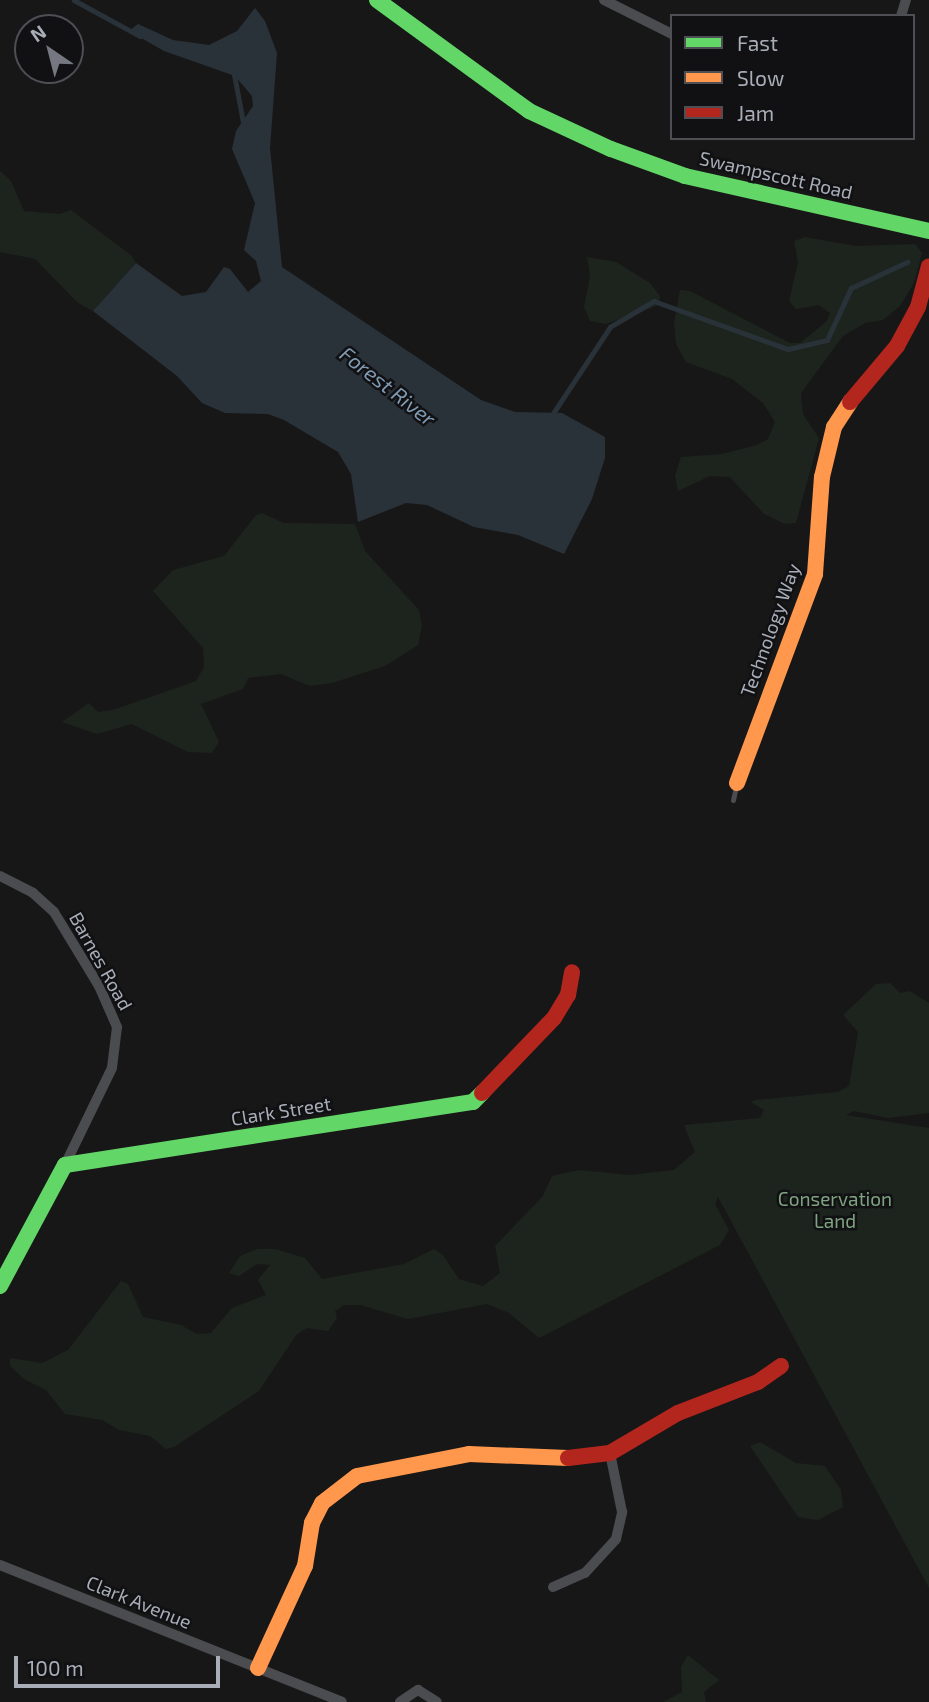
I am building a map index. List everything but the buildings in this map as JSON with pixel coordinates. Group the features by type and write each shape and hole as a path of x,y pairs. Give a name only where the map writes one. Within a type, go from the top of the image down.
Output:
{"street":[{"name":"Swampscott Road","path":"377,0 529,111 611,149 685,176 929,231"},
{"name":"Swampscott Road","path":"392,0 403,18"},
{"path":"604,0 670,33"},
{"name":"Technology Way","path":"737,783 815,574 822,524 822,477 834,427 854,395 897,346 918,307 929,266"},
{"name":"Barnes Road","path":"0,876 33,893 54,912 104,995 117,1027 112,1068 65,1165"},
{"name":"Clark Street","path":"65,1165 473,1102 554,1018 568,995 572,972"},
{"path":"0,1286 65,1165"},
{"path":"258,1668 305,1566 312,1523 322,1503 357,1476 469,1454 549,1460 610,1453 678,1413 758,1382 781,1366"},
{"path":"553,1587 585,1573 616,1539 622,1512 610,1453"},
{"name":"Clark Avenue","path":"0,1565 342,1702"},
{"path":"400,1702 406,1693 418,1690 430,1693 437,1702"}],"lane":[{"path":"733,800 737,783"}],"green space":[{"path":"0,171 11,181 24,211 60,214 71,210 132,256 136,263 93,311 78,303 35,259 0,252"},
{"path":"805,237 856,246 915,244 922,253 914,283 900,306 883,320 865,323 843,336 801,393 803,414 819,438 796,523 785,524 764,514 730,477 710,476 678,491 675,476 681,457 722,454 757,445 768,439 775,422 763,403 732,379 686,362 676,344 674,323 680,290 690,291 790,343 800,343 827,321 830,313 819,305 796,309 789,301 798,262 794,241"},
{"path":"587,257 616,262 650,283 660,296 659,305 606,324 590,321 584,307 590,276"},
{"path":"262,513 284,523 355,524 365,551 419,610 422,626 418,645 385,666 332,683 310,686 281,674 248,678 243,689 201,704 219,742 212,753 188,752 132,724 97,734 62,722 89,703 98,712 113,710 196,681 204,667 203,648 153,591 173,570 224,556 256,515"},
{"name":"Conservation Land","path":"890,983 900,993 910,991 929,1003 929,1113 888,1118 854,1111 846,1115 929,1128 929,1588 718,1197 715,1204 729,1230 720,1245 539,1338 509,1313 487,1304 408,1319 360,1305 344,1305 335,1311 337,1318 328,1331 307,1328 296,1335 259,1391 174,1447 166,1449 150,1436 119,1430 102,1420 65,1414 46,1390 24,1379 10,1366 10,1358 42,1363 68,1350 121,1281 128,1284 143,1317 181,1325 197,1334 211,1333 232,1308 266,1295 258,1280 270,1265 257,1264 239,1276 229,1273 240,1256 257,1249 275,1249 305,1258 322,1279 404,1264 434,1249 443,1255 459,1279 483,1286 500,1273 495,1246 543,1196 552,1176 579,1170 630,1175 674,1170 695,1152 684,1125 760,1118 764,1110 751,1102 838,1092 849,1086 858,1032 843,1015 876,984"},
{"path":"760,1442 796,1463 825,1466 841,1490 843,1507 818,1520 798,1517 750,1446"},
{"path":"688,1655 719,1680 704,1692 706,1702 663,1702 682,1692 681,1667"}],"water":[{"path":"255,8 265,21 277,53 270,148 282,267 481,400 515,412 562,413 605,437 605,458 592,499 564,554 518,535 474,527 427,505 406,503 358,522 351,474 338,452 284,420 268,414 225,413 202,403 177,376 93,311 136,263 182,296 206,292 224,267 230,269 248,292 261,281 256,261 244,250 255,203 232,149 236,131 253,106 252,96 235,76 164,51 129,31 138,24 173,40 209,45 237,31"}],"waterway":[{"name":"Forest River","path":"74,0 140,36"},
{"name":"Forest River","path":"234,72 244,125"},
{"name":"Forest River","path":"552,415 610,327 654,301 788,349 827,340 851,288 907,262"}],"traffic: fast":[{"path":"377,0 529,111 611,149 685,176 929,231"},
{"path":"0,1286 65,1165 473,1102 482,1093"}],"traffic: slow":[{"path":"737,783 815,574 822,477 834,427 850,402"},
{"path":"258,1668 305,1566 312,1523 322,1503 357,1476 469,1454 568,1458"}],"traffic: jam":[{"path":"850,402 897,346 918,307 929,266"},
{"path":"482,1093 554,1018 568,995 572,972"},
{"path":"568,1458 610,1453 678,1413 758,1382 781,1366"}]}
